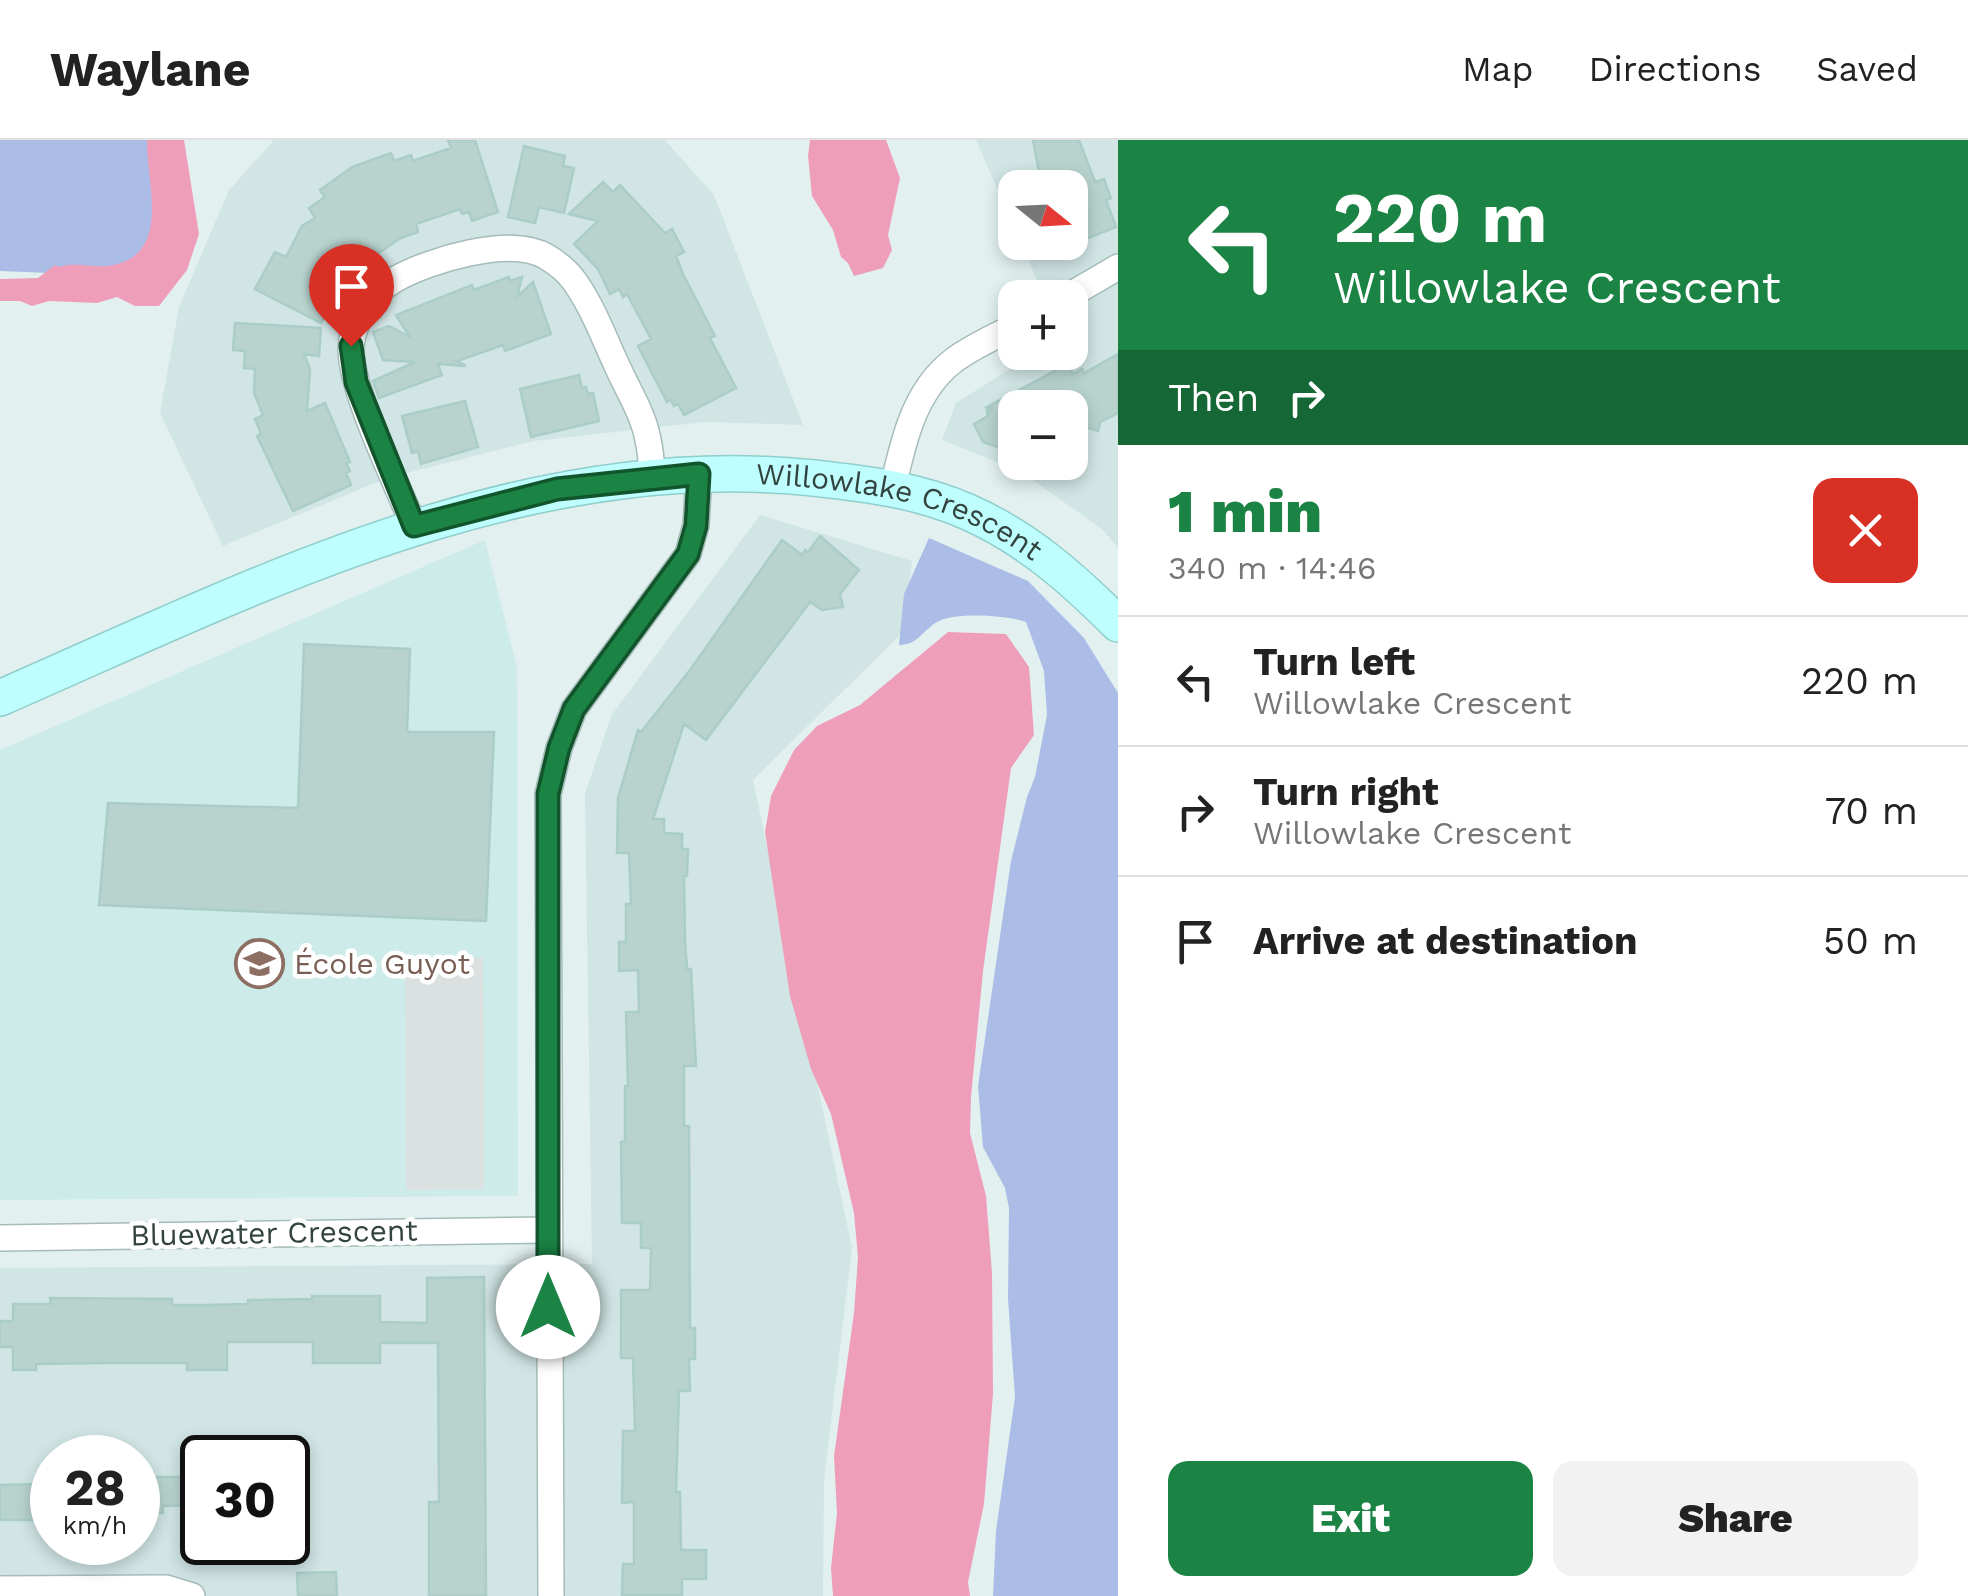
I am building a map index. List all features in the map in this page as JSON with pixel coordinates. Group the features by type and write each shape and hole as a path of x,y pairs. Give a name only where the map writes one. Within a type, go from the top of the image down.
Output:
{"street":[{"path":"414,526 356,382 351,346 361,315 374,297 394,280 450,258 509,247 530,250 558,264 573,280 641,416 652,478"},
{"path":"1088,285 1118,268"},
{"path":"893,487 903,444 922,397 952,362 998,336"},
{"path":"551,1596 548,794 574,709 688,554 696,526 699,474"},
{"name":"Willowlake Crescent","path":"0,698 266,582 414,526 557,489 699,474 783,475 893,487 970,513 1031,546 1069,576 1118,624"},
{"name":"Bluewater Crescent","path":"0,1238 548,1230"},
{"path":"0,1589 166,1588 192,1596"}],"shaded area":[{"path":"0,140 169,140 156,262 49,273 0,271"},
{"path":"147,140 184,140 199,234 187,270 159,306 135,306 117,297 97,303 49,301 32,306 20,301 0,301 0,279 38,278 55,265 114,265 132,258 143,246 152,213"},
{"path":"274,140 665,140 714,195 803,425 705,422 534,441 387,478 223,546 160,413 179,307 229,190"},
{"path":"810,140 886,140 900,178 888,235 892,250 883,268 854,276 841,257 833,230 812,196"},
{"path":"976,140 1118,140 1118,548 1103,530 1033,480 1088,480 1088,390 998,390 998,462 942,440 956,403 1008,370 1088,370 1088,280 1037,280 1028,260 1088,260 1088,170 998,170 998,191"},
{"path":"760,515 912,561 903,632 753,780 852,1248 824,1480 823,1596 0,1596 0,1268 592,1264 585,794 611,716"},
{"path":"929,538 1028,581 1084,638 1118,693 1118,1596 993,1596 996,1531 1015,1397 1008,1299 1009,1208 1005,1188 983,1147 978,1086 1011,861 1035,777 1047,715 1044,671 1026,622 958,616 939,621 916,640 899,645 904,594"},
{"name":"École Guyot","path":"485,540 517,667 518,1196 0,1200 0,750"},
{"path":"948,632 1006,634 1029,667 1034,735 1011,768 983,971 971,1097 970,1133 986,1196 992,1273 993,1394 984,1504 968,1582 970,1596 833,1596 831,1568 837,1513 834,1456 858,1257 854,1213 831,1114 811,1069 790,996 765,832 771,796 794,750 817,726 860,705"},
{"path":"405,958 483,958 484,1189 406,1190"}],"building":[{"path":"448,140 475,140 498,212 472,221 469,212 462,214 460,209 416,224 418,232 401,238 364,263 359,254 310,285 334,298 321,323 255,289 275,252 286,257 302,226 315,218 309,208 325,197 320,190 352,167 391,153 394,161 411,155 413,161 451,148"},
{"path":"1033,140 1079,140 1095,182 1104,179 1111,198 1106,200 1116,227 1088,238 1088,170 1039,170"},
{"path":"524,146 565,156 563,166 574,168 564,213 539,207 535,223 508,217"},
{"path":"603,182 613,192 620,185 665,233 672,229 684,252 676,256 683,274 736,388 684,415 678,404 667,402 638,346 651,339 627,294 623,297 619,289 610,294 598,269 574,244 598,221 569,214"},
{"path":"509,277 510,281 522,277 517,297 533,282 551,334 505,351 503,345 457,361 466,366 438,364 442,375 379,398 373,381 415,362 383,360 373,332 389,326 410,337 396,315 472,285 474,290"},
{"path":"235,323 321,328 319,356 304,354 310,369 307,411 325,403 350,462 346,463 350,471 346,473 351,485 293,511 257,436 261,434 255,419 263,415 254,393 255,369 244,368 245,351 233,350"},
{"path":"1118,354 1118,413 1100,422 1098,431 1088,429 1088,390 1019,390 1057,370 1084,373"},
{"path":"579,375 582,388 593,393 599,421 531,437 520,389"},
{"path":"465,401 478,447 421,464 418,451 412,453 402,416"},
{"path":"998,401 998,447 983,442 974,424 994,408 985,408"},
{"path":"820,536 859,570 840,594 843,607 822,610 810,602 706,740 684,724 653,819 664,819 664,833 682,834 682,849 688,849 684,876 685,940 687,969 691,969 696,1066 684,1066 684,1126 689,1126 690,1328 695,1328 695,1359 689,1359 690,1391 679,1391 676,1492 680,1492 681,1550 706,1550 706,1579 682,1579 682,1595 622,1595 623,1564 634,1564 634,1502 622,1503 623,1431 635,1431 633,1358 621,1358 621,1290 650,1290 651,1248 641,1248 641,1223 622,1223 621,1142 625,1141 628,1086 626,1012 639,1012 638,970 619,971 619,942 626,942 626,904 631,904 629,853 617,853 618,798 638,730 641,732 690,670 782,540 802,555"},
{"name":"École Guyot","path":"304,644 410,649 407,732 494,732 486,921 99,905 108,803 298,808"},
{"path":"484,1277 486,1596 429,1596 429,1502 439,1502 438,1343 380,1343 380,1363 313,1363 313,1342 227,1342 227,1370 187,1370 187,1363 106,1363 36,1364 36,1370 13,1370 13,1347 0,1347 0,1321 13,1321 13,1304 51,1304 50,1298 172,1299 172,1305 205,1305 312,1296 380,1296 380,1322 427,1323 427,1278"},
{"path":"160,1477 180,1477 180,1506 163,1506 163,1513"},
{"path":"30,1484 30,1520 0,1520 0,1485"},
{"path":"336,1572 337,1596 298,1596 297,1573"}],"place":[{"name":"École Guyot","path":"259,964"}],"route":[{"path":"351,346 356,382 414,526 557,489 699,474 696,526 688,554 574,709 548,794 548,1307"}]}
